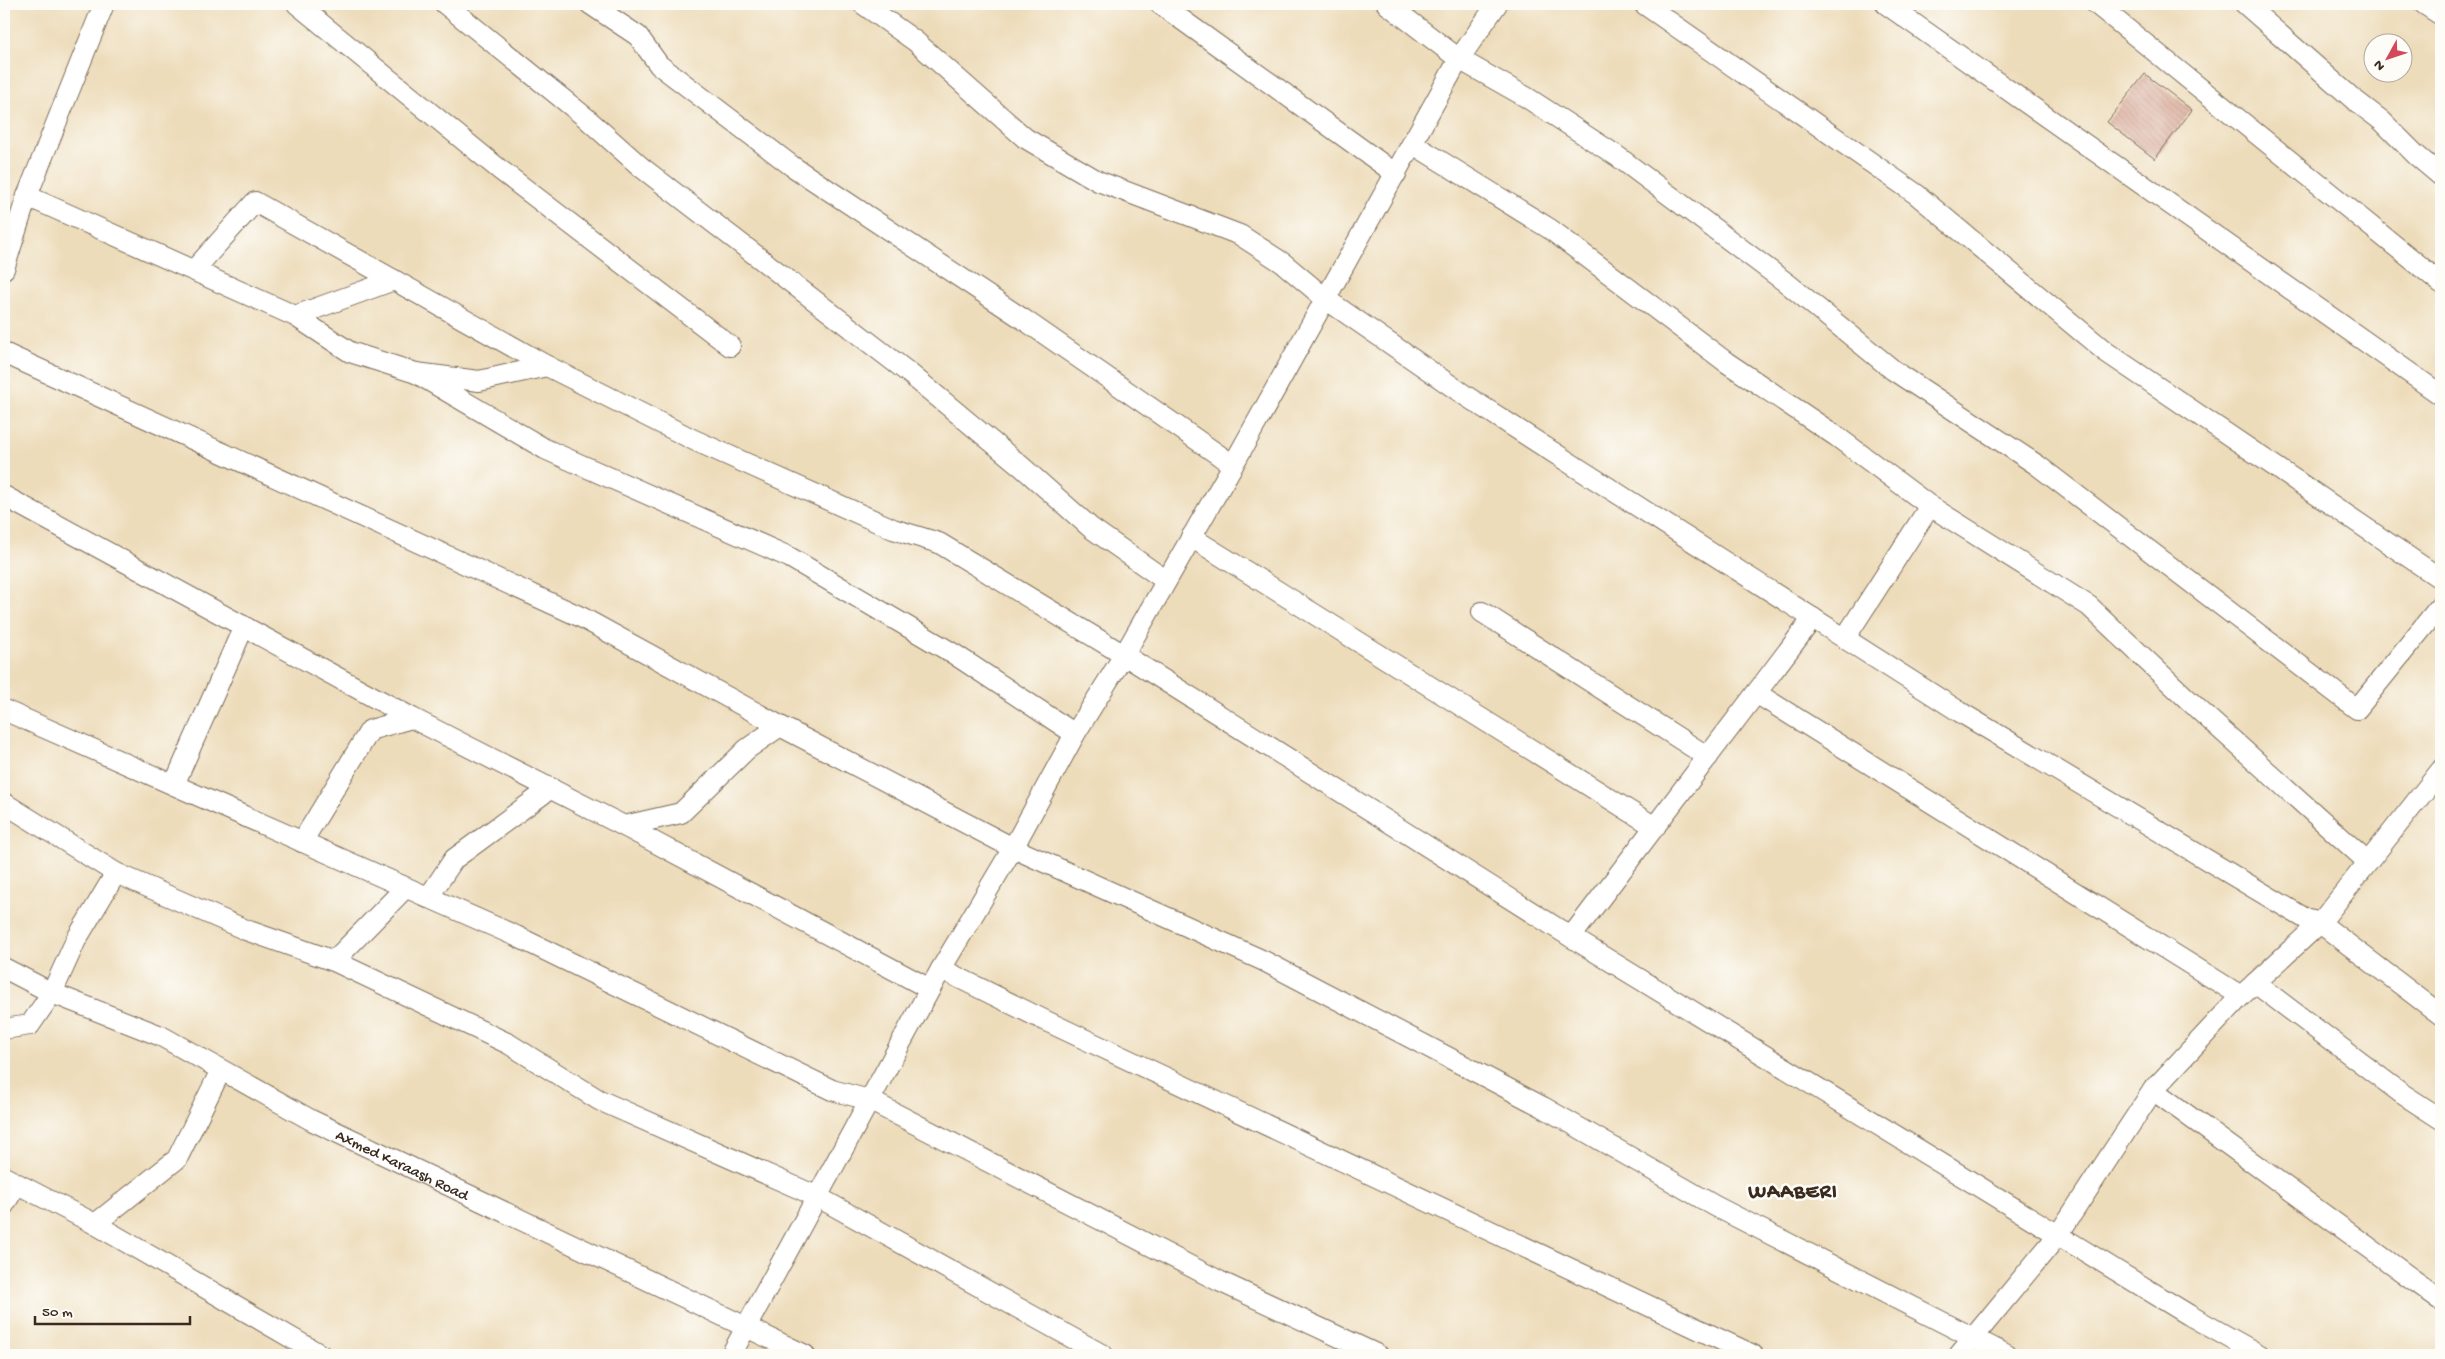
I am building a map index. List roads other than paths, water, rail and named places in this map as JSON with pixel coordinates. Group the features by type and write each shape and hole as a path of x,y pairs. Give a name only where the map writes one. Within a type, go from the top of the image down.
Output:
{"street":[{"path":"297,4 499,169 730,346"},
{"path":"445,4 585,117 641,167 909,373 1021,466 1091,528 1165,580"},
{"path":"590,4 638,36 658,65 792,166 1023,319 1233,465"},
{"path":"863,4 915,41 1025,138 1098,181 1240,235 1282,263 1327,300 1474,401 1968,717 2306,919 2320,923 2441,1015"},
{"path":"1160,4 1396,174"},
{"path":"1387,4 1459,59 1526,97 1617,156 1788,284 1893,370 2037,465 2357,709 2441,606"},
{"path":"731,1355 744,1327 941,969 1013,848 1075,734 1124,655 1165,580 1327,300 1459,59 1497,4"},
{"path":"1644,4 1916,194 2106,352 2441,579"},
{"path":"1886,4 2441,395"},
{"path":"2096,4 2441,283"},
{"path":"2245,4 2352,98 2382,121 2416,155 2441,176"},
{"path":"2424,4 2441,15"},
{"path":"4,269 27,196 102,5"},
{"path":"1413,144 1550,229 1726,362 1836,436 1930,506 2089,606 2199,710 2368,862"},
{"path":"27,196 295,316 350,352 416,373 479,381 547,366"},
{"path":"194,270 255,202 547,366 694,440 893,528 940,543 1124,655 1571,937 2058,1235 2260,1355"},
{"path":"295,316 394,280"},
{"path":"4,353 581,617 780,726 1013,848 1264,961 1544,1107 1715,1206 2007,1355"},
{"path":"416,373 546,448 789,557 954,654 1075,734"},
{"path":"4,496 412,718 624,826 930,989"},
{"path":"1845,638 1930,506"},
{"path":"1191,536 1655,827"},
{"path":"1482,612 1708,757"},
{"path":"1571,937 1813,618"},
{"path":"174,785 244,626"},
{"path":"1756,694 2248,989 2441,1119"},
{"path":"4,710 516,936 832,1090 869,1100 1219,1281 1378,1355"},
{"path":"302,842 370,730 412,718"},
{"path":"624,826 681,813 747,749 780,726"},
{"path":"1959,1355 2058,1235 2153,1090 2248,989 2320,923 2368,862 2438,780"},
{"path":"428,898 454,859 551,788"},
{"path":"4,802 116,872 246,930 334,961 509,1044 599,1100 816,1196 1103,1355"},
{"path":"4,1029 30,1025 52,993 76,940 116,872"},
{"path":"334,961 405,888"},
{"name":"Axmed Karaash Road","path":"4,968 52,993 160,1036 311,1120 805,1355"},
{"path":"941,969 1044,1020 1753,1355"},
{"path":"95,1224 177,1159 221,1070"},
{"path":"2153,1090 2441,1300"},
{"path":"4,1205 10,1180 95,1224 321,1355"}],"district":[{"name":"WAABERI","path":"1793,1190"}]}
